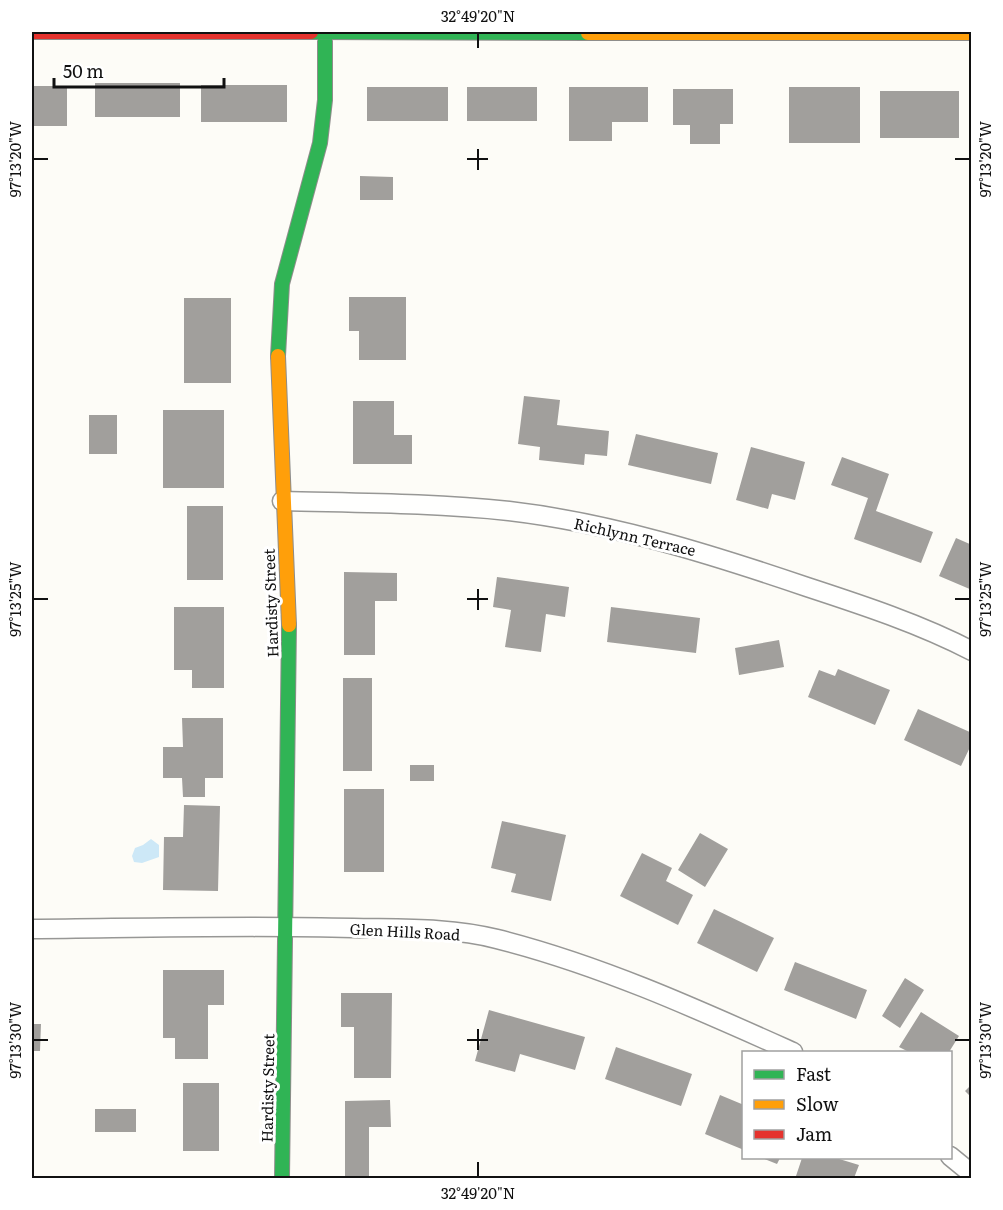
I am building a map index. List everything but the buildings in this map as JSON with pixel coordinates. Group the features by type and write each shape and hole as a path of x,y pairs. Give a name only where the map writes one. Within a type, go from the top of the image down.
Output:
{"street":[{"path":"32,32 972,33"},
{"name":"Hardisty Street","path":"282,1179 289,626 282,501 278,346 282,284 320,142 325,100 325,32"},
{"name":"Richlynn Terrace","path":"282,501 433,505 509,511 572,522 702,551 861,605 972,651"},
{"name":"Glen Hills Road","path":"32,929 286,926 448,931 496,939 603,972 680,1002 789,1051"},
{"path":"952,1157 972,1174"}],"water":[{"path":"151,839 159,845 159,857 142,863 134,862 132,856 135,848"}],"traffic: fast":[{"path":"311,32 588,33"},
{"path":"278,356 282,284 320,143 325,100 325,32"},
{"path":"282,1178 289,625"}],"traffic: slow":[{"path":"588,33 972,33"},
{"path":"278,356 289,625"}],"traffic: jam":[{"path":"32,32 311,32"}]}
